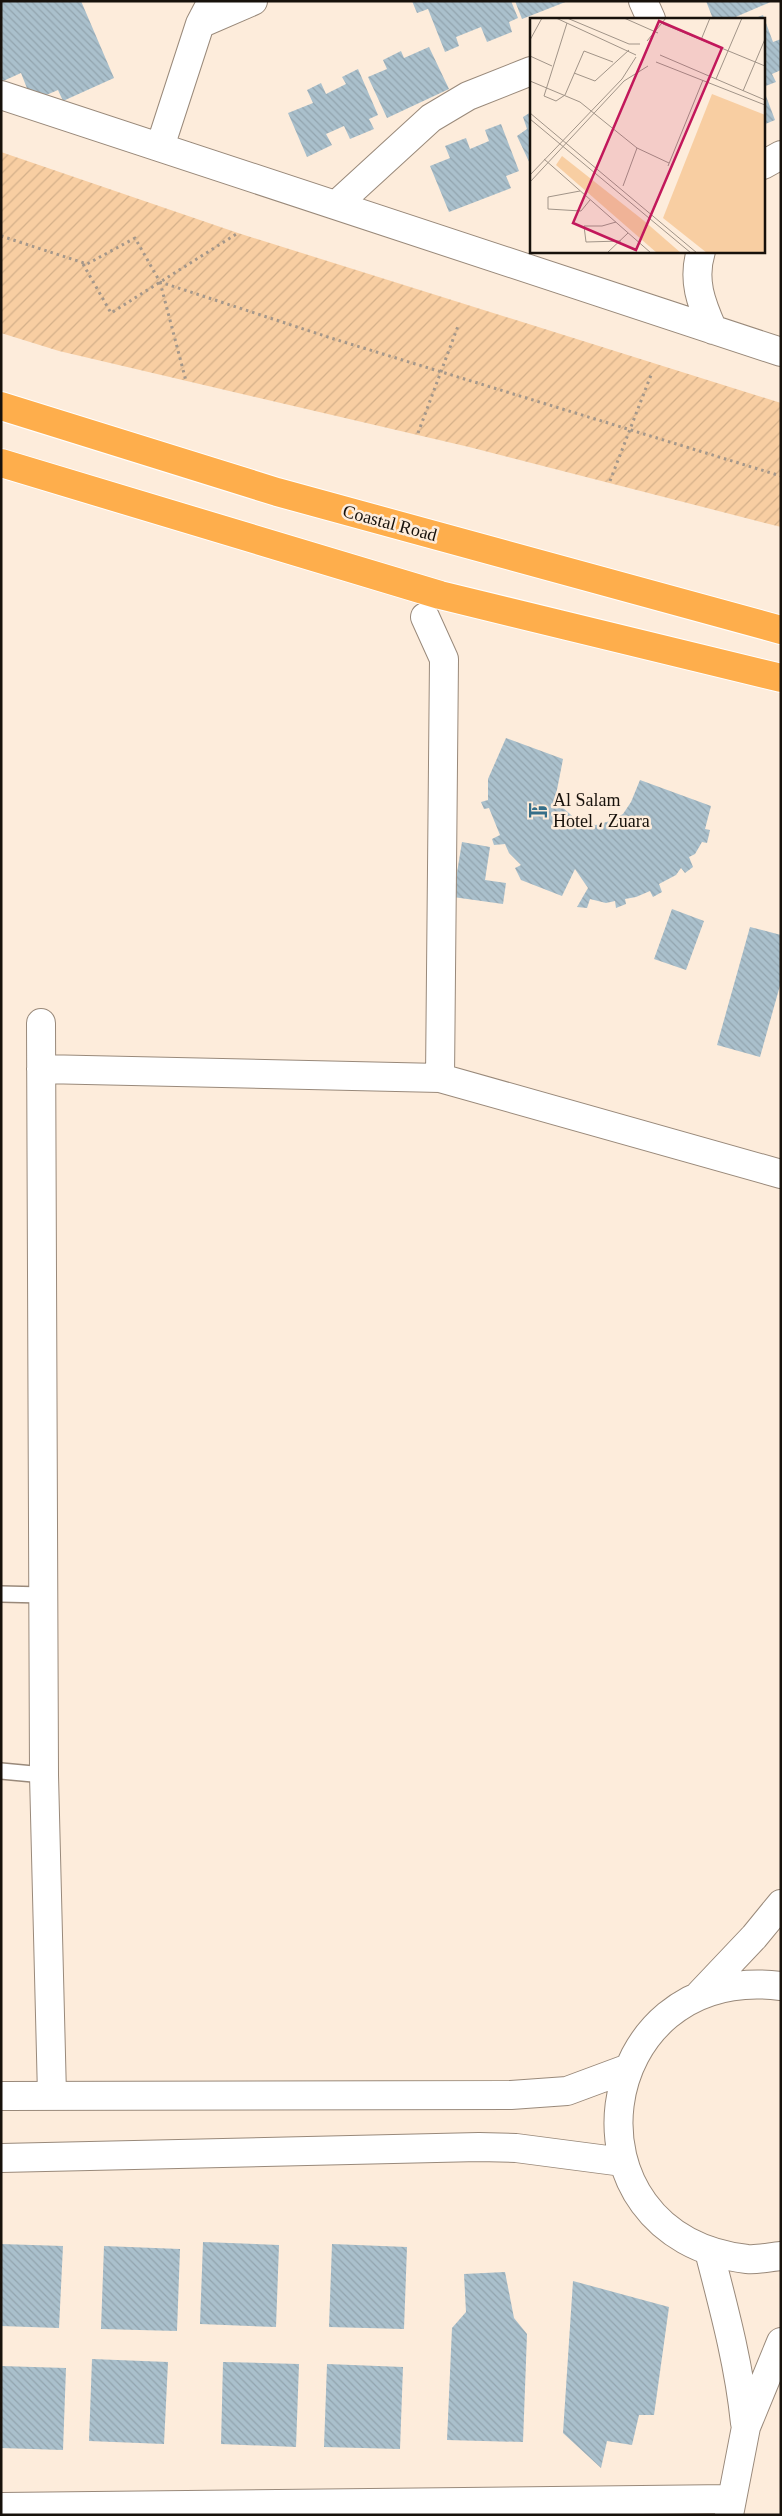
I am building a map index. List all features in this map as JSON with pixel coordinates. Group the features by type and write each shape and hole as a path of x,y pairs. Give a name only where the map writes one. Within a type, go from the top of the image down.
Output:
{"highway":[{"name":"Coastal Road","path":"1,406 277,492 781,630"},
{"path":"1,462 440,595 781,678"}],"street":[{"path":"160,146 206,13 253,1"},
{"path":"643,1 651,18"},
{"path":"336,205 431,118 468,96 530,71"},
{"path":"1,96 160,146 781,352"},
{"path":"764,164 781,155"},
{"path":"701,252 696,280 701,304 712,330"},
{"path":"426,617 444,659 440,1078"},
{"path":"41,1023 44,1775 52,2095"},
{"path":"42,1069 440,1078 781,1174"},
{"path":"698,1996 754,1937 781,1904"},
{"path":"781,1986 757,1983 727,1986 698,1996 676,2009 656,2026 640,2045 621,2090 618,2114 618,2138 623,2162 633,2186 647,2207 665,2226 686,2240 709,2251 749,2259 781,2256"},
{"path":"1,2096 512,2096 567,2090 629,2068"},
{"path":"1,2158 479,2147 516,2148 623,2162"},
{"path":"709,2251 726,2314 760,2391"},
{"path":"1,2507 260,2509 729,2507 746,2428 781,2342"}],"lane":[{"path":"1,1594 43,1595"},
{"path":"1,1771 44,1775"}],"path":[{"path":"83,263 110,313 238,233"},
{"path":"1,236 87,264 135,238 160,282 186,381"},
{"path":"160,282 781,476"},
{"path":"418,433 458,326"},
{"path":"610,481 651,375"}],"shaded area":[{"path":"1,152 238,233 781,403 781,527 469,447 59,351 1,333"}],"building":[{"path":"1,1 81,1 114,78 63,101 58,90 32,101 21,73 1,82"},
{"path":"412,1 511,1 518,18 509,22 512,32 487,42 481,27 456,37 459,46 445,52 428,9 417,13"},
{"path":"515,1 568,1 522,19"},
{"path":"706,1 773,1 733,18 713,18"},
{"path":"763,15 773,42 781,39 781,70 772,74 776,82 764,87 764,18 756,18"},
{"path":"429,47 449,89 387,118 368,77 387,69 383,60 401,51 404,58"},
{"path":"358,69 378,115 369,119 374,129 350,139 344,126 326,134 332,145 307,157 288,113 313,103 307,90 321,83 326,94 346,84 342,77"},
{"path":"766,96 775,120 764,125 764,97"},
{"path":"530,113 530,164 517,136 527,129 523,117"},
{"path":"501,124 519,171 506,176 511,188 449,212 430,166 450,158 445,146 466,138 470,149 489,141 485,130"},
{"path":"506,738 563,759 556,795 561,806 580,823 596,825 610,821 623,814 631,802 640,780 711,806 705,829 710,830 707,843 702,842 695,854 689,857 693,867 685,873 681,868 676,875 659,884 662,892 653,897 650,891 625,899 626,904 616,908 615,901 606,903 590,899 587,908 577,907 588,888 575,869 562,896 521,880 515,868 521,865 509,853 505,844 494,845 492,839 500,835 489,808 484,809 481,802 488,800 488,779"},
{"path":"462,842 490,847 485,880 506,883 503,904 453,897"},
{"path":"672,909 704,921 686,970 654,959"},
{"path":"750,927 781,935 781,982 760,1057 717,1045"},
{"path":"203,2242 279,2245 276,2327 200,2324"},
{"path":"1,2244 63,2246 59,2328 1,2326"},
{"path":"332,2244 407,2247 404,2329 329,2327"},
{"path":"104,2246 180,2249 177,2331 101,2329"},
{"path":"505,2272 514,2318 527,2334 523,2442 447,2440 452,2328 466,2312 464,2274"},
{"path":"573,2281 669,2307 654,2415 639,2415 632,2445 607,2441 601,2468 563,2433"},
{"path":"92,2359 168,2362 164,2444 89,2441"},
{"path":"223,2362 299,2364 296,2447 221,2444"},
{"path":"327,2364 403,2367 400,2449 324,2447"},
{"path":"1,2366 66,2368 63,2450 1,2448"}],"place":[{"name":"Al Salam Hotel ، Zuara","path":"538,810"}]}
